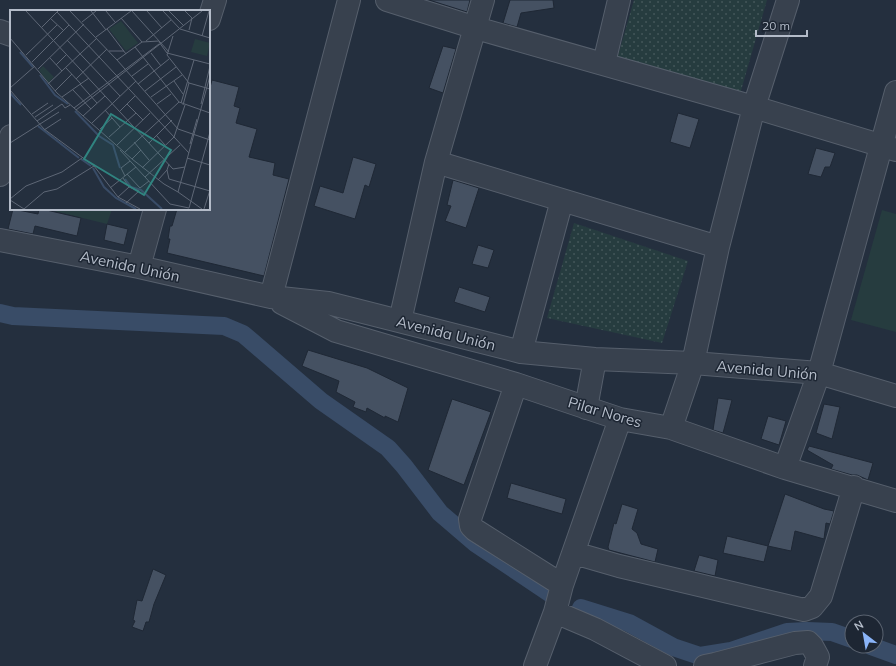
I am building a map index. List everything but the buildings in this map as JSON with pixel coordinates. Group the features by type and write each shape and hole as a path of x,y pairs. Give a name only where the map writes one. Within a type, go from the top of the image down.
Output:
{"street":[{"path":"210,16 215,0"},
{"path":"271,297 349,0"},
{"path":"387,0 476,28 754,107 889,148"},
{"path":"400,321 436,162 483,0"},
{"path":"604,64 619,0"},
{"path":"671,428 693,363 718,247 754,107 788,0"},
{"path":"0,31 10,35"},
{"path":"785,468 819,374 889,148 896,92"},
{"path":"0,175 10,140"},
{"path":"436,162 718,247"},
{"path":"521,352 562,200"},
{"path":"139,267 155,210"},
{"name":"Avenida Unión","path":"0,240 139,267 271,297 328,303 521,352 595,359 693,363 819,374 896,396"},
{"name":"Pilar Nores","path":"271,297 336,331 516,384 620,419 671,428 785,468 854,487 896,501"},
{"path":"586,408 595,359"},
{"path":"516,384 470,519 471,526 562,585"},
{"path":"535,666 555,612 562,585 620,419"},
{"path":"574,552 619,566 804,610 812,607 821,596 854,487"},
{"path":"555,612 595,629 665,666"},
{"path":"705,666 796,643 808,642 818,657 815,666"}],"green space":[{"path":"634,0 767,0 738,101 615,66"},
{"path":"50,210 112,210 107,224"},
{"path":"882,210 896,214 896,332 851,320"},
{"path":"574,223 688,261 662,343 547,318"}],"waterway":[{"path":"0,313 13,316 224,326 243,334 321,401 388,448 404,466 440,513 475,543 551,594"},
{"path":"581,608 629,623 673,647 700,656 731,651 787,632 832,632 844,636"},
{"path":"884,651 896,655"}]}
